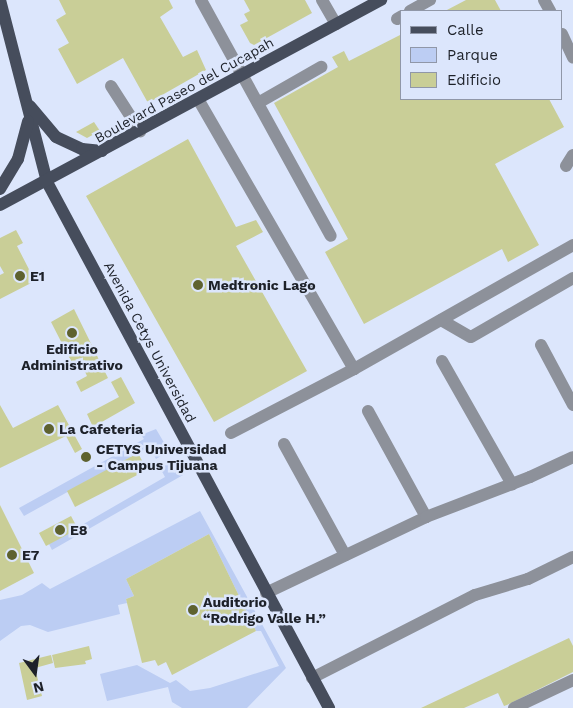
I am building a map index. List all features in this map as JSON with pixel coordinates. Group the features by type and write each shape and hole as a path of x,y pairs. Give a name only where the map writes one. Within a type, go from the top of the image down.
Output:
{"main road":[{"name":"Avenida Cetys Universidad","path":"0,0 47,182 329,708"},
{"name":"Boulevard Paseo del Cucapah","path":"0,205 47,182 381,0"},
{"path":"26,101 56,137 82,149 102,151"},
{"path":"0,189 18,159 30,116"}],"street":[{"path":"201,0 331,236"},
{"path":"322,0 336,24"},
{"path":"412,10 430,0"},
{"path":"563,36 573,58"},
{"path":"258,103 321,67"},
{"path":"111,86 140,131"},
{"path":"198,99 354,369"},
{"path":"566,166 573,155"},
{"path":"231,433 354,369 573,245"},
{"path":"441,320 471,337 573,278"},
{"path":"541,345 573,404"},
{"path":"442,361 512,484"},
{"path":"368,411 426,517"},
{"path":"284,444 345,555"},
{"path":"266,592 426,517 512,484 573,457"},
{"path":"312,678 475,595 528,579 573,557"},
{"path":"514,708 573,680"}],"green space":[{"path":"156,429 169,451 156,459 149,447 24,516 19,508 144,439 141,435"},
{"path":"174,459 183,475 52,550 49,544 165,477 159,466"},
{"path":"200,511 286,668 247,708 182,708 172,702 168,687 107,701 100,674 137,665 170,683 176,680 190,691 210,688 279,666 261,631 256,631 209,534 126,579 134,596 126,599 127,603 118,605 120,614 48,632 30,625 21,626 0,641 0,600 22,595 42,583 50,589"}],"building":[{"path":"59,0 169,0 173,8 160,17 183,57 197,50 206,70 148,103 123,58 77,84 58,49 69,43 56,20 66,14"},
{"path":"244,0 305,0 312,13 254,45 250,43 240,25 248,21 244,14 250,11"},
{"path":"466,0 495,0 500,10 447,10"},
{"path":"400,35 400,100 550,100 564,127 495,164 539,245 508,262 502,249 364,324 325,252 348,239 274,103 338,67 332,57 344,51 349,61"},
{"path":"94,122 100,131 87,138 76,132"},
{"name":"Medtronic Lago","path":"188,139 236,227 256,220 263,232 236,246 307,371 214,422 86,196"},
{"name":"E1","path":"16,230 23,243 17,246 35,281 0,299 0,275 4,273 0,266 0,238"},
{"name":"Edificio Administrativo","path":"74,309 108,378 81,392 76,382 87,376 79,359 72,363 51,322"},
{"path":"121,377 135,403 93,427 87,414 119,397 111,382"},
{"path":"0,405 13,428 58,405 82,449 75,453 66,436 0,468"},
{"path":"138,453 147,470 75,507 67,491"},
{"name":"E7","path":"0,505 34,573 0,591"},
{"name":"E8","path":"71,516 78,529 46,546 39,533"},
{"name":"Auditorio “Rodrigo Valle H.”","path":"209,534 256,631 172,675 166,662 158,666 155,660 142,663 126,599 134,596 126,579"},
{"path":"569,638 573,646 573,672 507,705 504,706 498,693 464,708 421,708"},
{"path":"89,646 92,659 85,661 86,664 55,668 52,655"},
{"path":"51,655 53,663 35,668 42,696 27,700 19,663"}],"place":[{"name":"E1","path":"20,276"},
{"name":"Medtronic Lago","path":"198,285"},
{"name":"Edificio Administrativo","path":"72,333"},
{"name":"La Cafeteria","path":"49,429"},
{"name":"CETYS Universidad - Campus Tijuana","path":"86,457"},
{"name":"E8","path":"60,530"},
{"name":"E7","path":"12,555"},
{"name":"Auditorio “Rodrigo Valle H.”","path":"193,610"}]}
